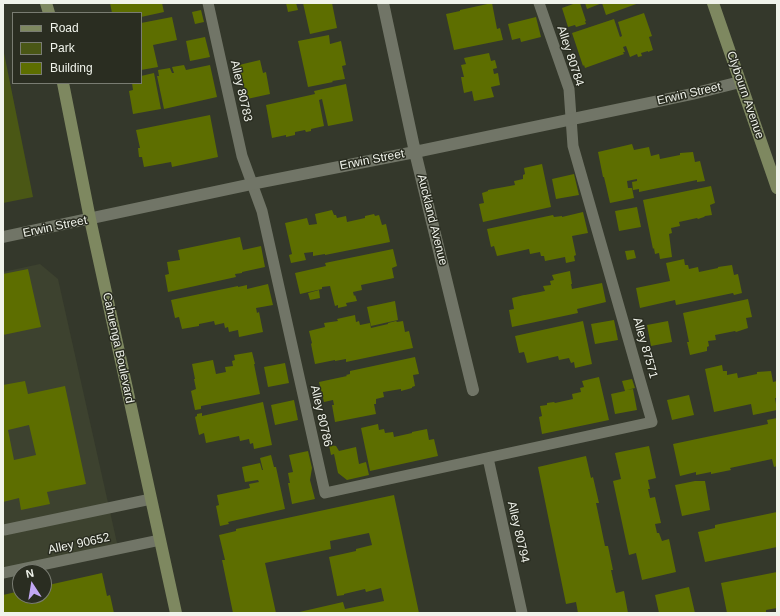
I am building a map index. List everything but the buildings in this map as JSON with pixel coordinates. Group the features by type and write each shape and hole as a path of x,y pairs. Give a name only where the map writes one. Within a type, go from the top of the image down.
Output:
{"main road":[{"name":"Clybourn Avenue","path":"713,3 777,188"},
{"name":"Cahuenga Boulevard","path":"63,84 90,219 176,613"}],"street":[{"name":"Auckland Avenue","path":"383,3 415,152 473,390"},
{"name":"Erwin Street","path":"3,237 252,184 415,152 692,94 740,82"}],"lane":[{"name":"Alley 80783","path":"208,3 242,156 252,184"},
{"name":"Alley 80784","path":"539,3 569,89 571,119"},
{"name":"Alley 87571","path":"488,458 652,422 573,146 571,119"},
{"name":"Alley 80786","path":"252,184 262,212 325,493 488,458"},
{"name":"Alley 80794","path":"488,458 522,613"},
{"path":"4,530 151,499"},
{"name":"Alley 90652","path":"3,573 160,540"}],"shaded area":[{"path":"40,264 58,279 119,552 52,567 52,564 12,564 12,576 3,578 3,272"}],"green space":[{"path":"3,48 33,197 3,203"}]}
